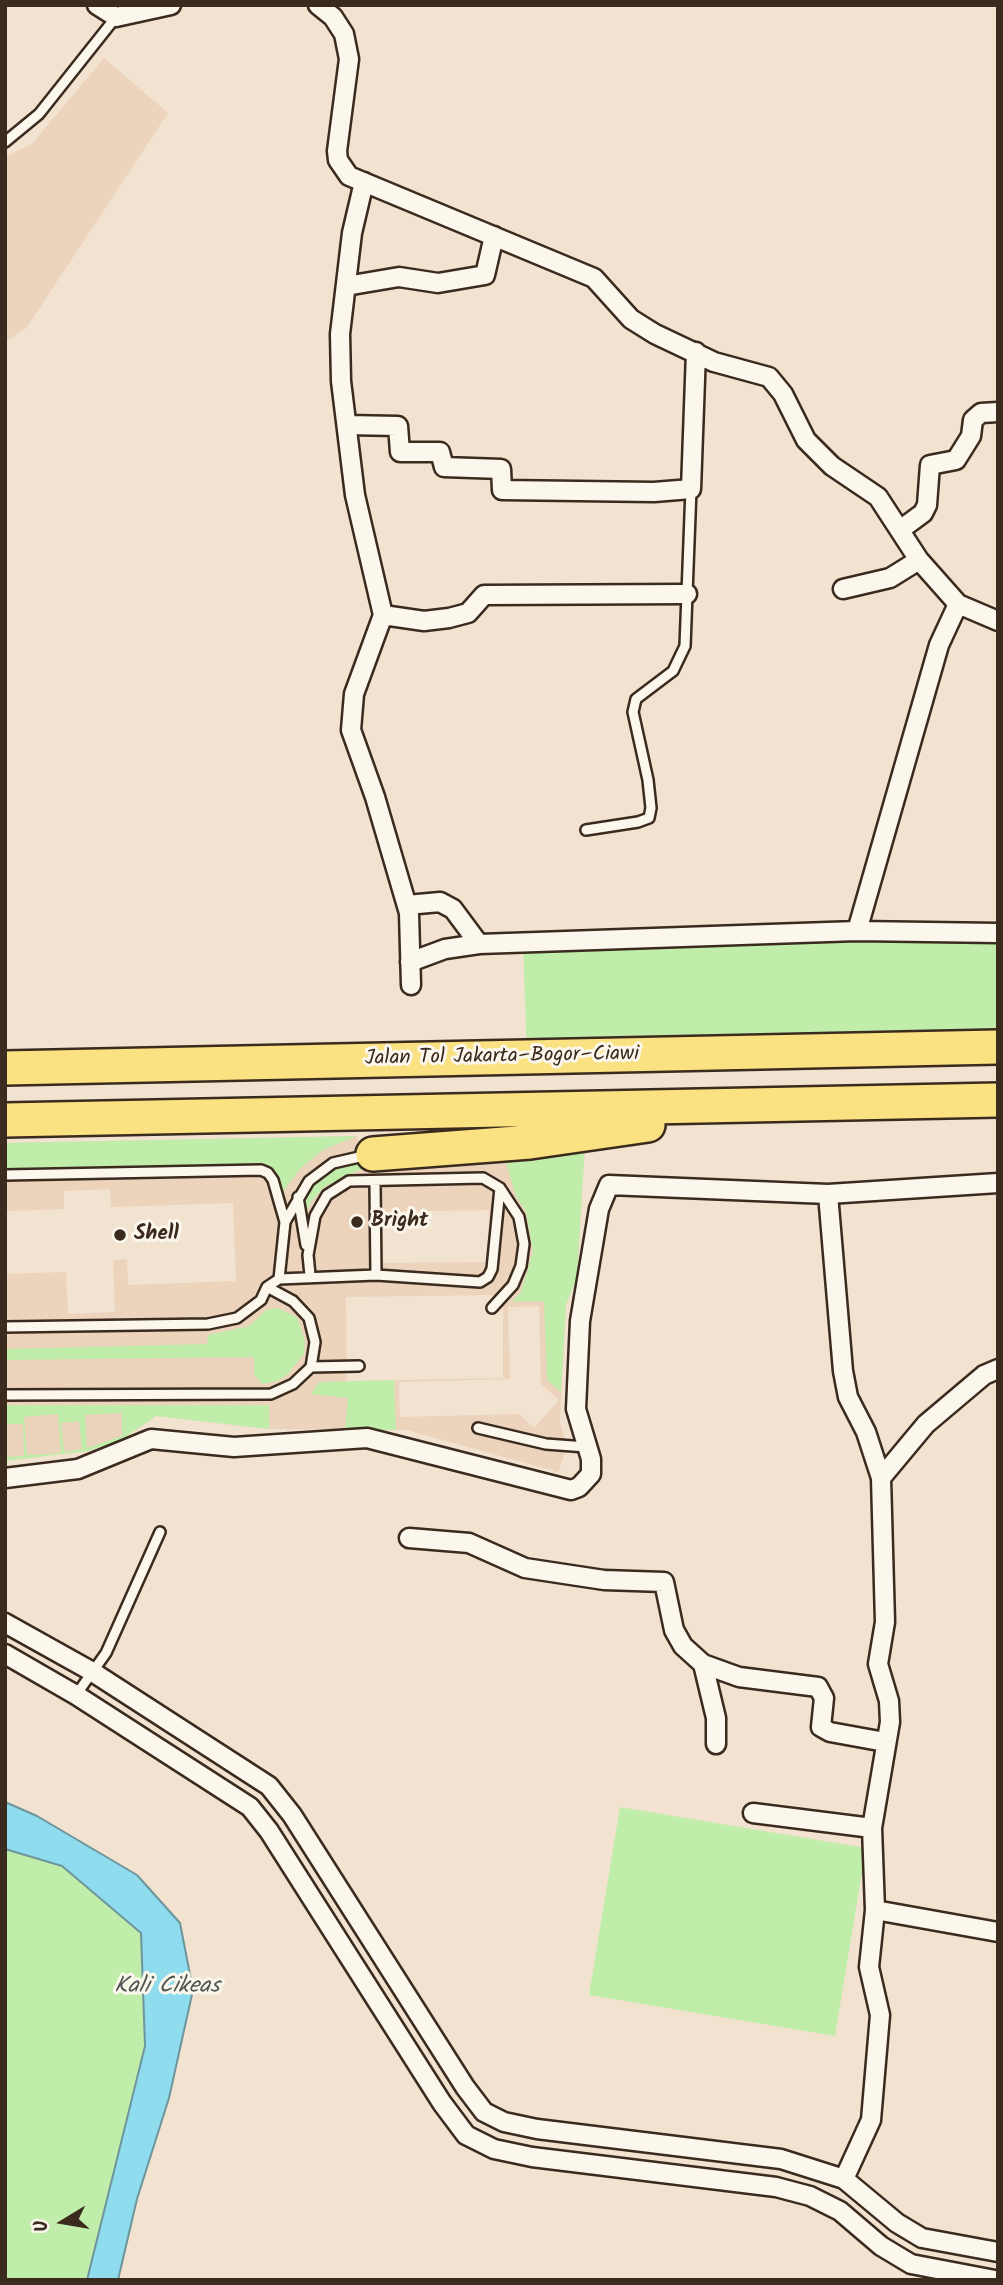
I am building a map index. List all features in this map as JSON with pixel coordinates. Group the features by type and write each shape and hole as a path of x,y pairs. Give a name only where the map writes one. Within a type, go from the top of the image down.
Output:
{"highway":[{"name":"Jalan Tol Jakarta–Bogor–Ciawi","path":"5,1068 998,1047"},
{"path":"5,1120 998,1100"},
{"path":"374,1168 530,1142 793,1105"}],"street":[{"path":"97,5 120,11 163,6"},
{"path":"317,5 333,18 344,34 349,59 338,160 349,176 594,278 631,319 714,362 769,377 783,394 806,440 832,466 878,497 919,559 958,604 998,621"},
{"path":"364,182 352,233 340,334 341,381 355,495 383,615 354,694 351,730 375,797 407,905 411,929 411,985"},
{"path":"346,286 399,277 438,283 485,275 494,236"},
{"path":"347,425 398,426 400,453 440,452 444,467 500,469 502,490 654,492 691,489 696,352"},
{"path":"900,530 923,513 927,505 930,465 956,460 971,436 973,420 981,413 998,412"},
{"path":"843,589 890,578 919,559"},
{"path":"383,615 424,621 456,617 471,611 484,595 687,594"},
{"path":"857,931 939,645 958,604"},
{"path":"407,905 440,902 453,909 479,944"},
{"path":"410,962 445,949 479,944 857,931 998,933"},
{"path":"5,1478 78,1468 151,1439 234,1447 367,1438 571,1490 579,1487 592,1474 576,1409 580,1321 599,1209 610,1185 828,1194 998,1183"},
{"path":"828,1194 843,1371 848,1397 866,1432 881,1478 885,1622 878,1664 889,1701 890,1722 872,1828 875,1910 869,1967 880,2015 871,2120 844,2179"},
{"path":"881,1478 926,1424 984,1375 998,1369"},
{"path":"409,1538 469,1543 525,1568 604,1580 664,1582 674,1630 683,1646 703,1664 739,1677 818,1687 824,1698 821,1727 830,1732 885,1742"},
{"path":"5,1623 91,1671 269,1786 292,1815 464,2087 484,2112 504,2122 537,2129 781,2159 844,2179 897,2223 922,2238 998,2252"},
{"path":"5,1654 76,1695 250,1807 269,1831 442,2103 466,2135 494,2149 532,2157 776,2187 810,2196 839,2211 881,2246 911,2264 995,2280"},
{"path":"703,1664 716,1718 716,1744"},
{"path":"752,1813 872,1828"},
{"path":"875,1910 998,1932"},
{"path":"365,1982 388,1967"},
{"path":"631,2169 635,2141"}],"lane":[{"path":"5,142 39,114 120,11"},
{"path":"586,830 649,818 651,808 648,780 633,712 636,699 673,671 685,646 691,489"},
{"path":"279,1279 285,1222 298,1195 309,1181 333,1163 483,1178 500,1188 519,1217 524,1244 521,1266 513,1285 492,1308"},
{"path":"308,1255 315,1216 327,1195 374,1168"},
{"path":"374,1168 376,1275"},
{"path":"5,1175 261,1170 268,1173 273,1180 285,1222"},
{"path":"5,1327 208,1324 237,1318 261,1300 267,1287 279,1279 310,1275 376,1275 480,1282 488,1277 492,1269 500,1188"},
{"path":"298,1195 310,1275"},
{"path":"5,1395 271,1394 293,1384 311,1367 315,1342 309,1318 293,1301 267,1287"},
{"path":"311,1367 359,1366"},
{"path":"478,1428 546,1444 586,1447"},
{"path":"76,1695 106,1653 160,1532"}],"shaded area":[{"path":"104,58 168,113 27,327 5,342 5,157 32,144"},
{"path":"357,1136 363,1156 585,1144 577,1277 566,1305 560,1421 567,1448 558,1472 407,1430 269,1429 156,1416 121,1440 88,1451 5,1461 5,1274 66,1272 68,1314 115,1312 113,1260 127,1259 128,1285 236,1281 233,1203 111,1207 110,1189 64,1191 64,1209 5,1211 5,1143","holes":["489,1210 490,1262 379,1263 378,1212","494,1295 503,1308 503,1378 347,1381 346,1297","539,1306 541,1384 559,1400 534,1428 519,1414 400,1417 399,1382 510,1379 508,1307"]}],"green space":[{"path":"998,933 998,1047 527,1057 523,943"},
{"path":"357,1136 323,1150 302,1167 280,1195 269,1177 253,1165 5,1170 5,1143"},
{"path":"585,1144 577,1277 566,1305 561,1392 547,1380 544,1301 512,1302 521,1292 533,1251 526,1212 516,1196 506,1163 359,1170 324,1187 310,1203 303,1222 302,1195 316,1179 337,1165 363,1157"},
{"path":"277,1308 297,1317 305,1341 304,1354 288,1374 278,1381 262,1384 254,1374 254,1357 5,1360 5,1349 207,1344 208,1335 249,1326 266,1310"},
{"path":"394,1380 396,1430 345,1430 348,1398 311,1394 319,1382"},
{"path":"5,1405 269,1405 269,1429 156,1416 121,1440 88,1451 5,1461 5,1457 24,1456 23,1424 5,1424","holes":["122,1413 122,1436 87,1448 85,1415","58,1414 61,1453 27,1455 24,1417","79,1421 82,1449 64,1452 61,1423"]},
{"path":"620,1807 866,1848 835,2036 589,1995"},
{"path":"5,1849 62,1866 141,1933 145,2046 87,2280 5,2280"}],"water":[{"name":"Kali Cikeas","path":"5,1802 37,1816 137,1875 180,1923 193,1990 169,2098 137,2199 118,2280 87,2280 145,2046 141,1933 62,1866 5,1849"}],"place":[{"name":"Bright","path":"357,1222"},
{"name":"Shell","path":"120,1235"}]}
